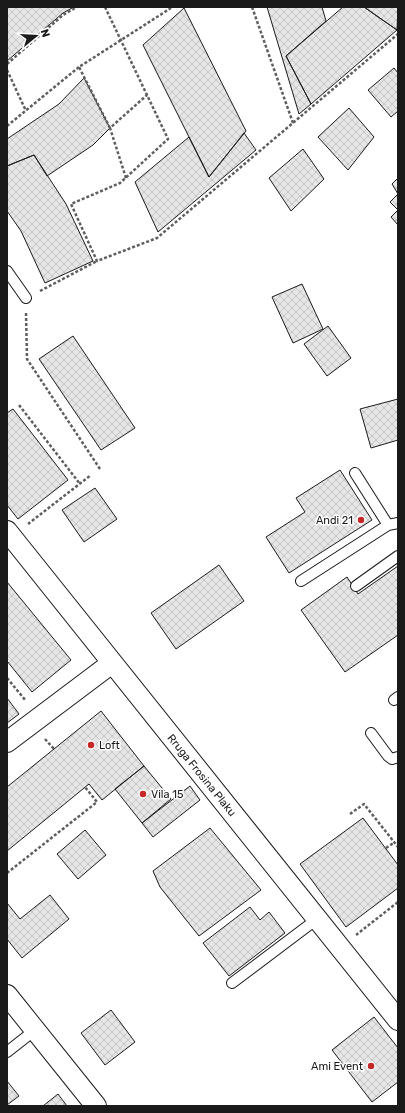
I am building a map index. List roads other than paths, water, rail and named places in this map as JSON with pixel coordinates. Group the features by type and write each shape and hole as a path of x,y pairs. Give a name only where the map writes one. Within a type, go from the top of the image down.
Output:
{"street":[{"name":"Rruga Frosina Plaku","path":"9,534 398,1020"},
{"path":"7,742 112,663"},
{"path":"7,995 96,1106"}],"lane":[{"path":"7,271 26,298"},
{"path":"301,581 393,524 355,473"},
{"path":"356,586 398,556"},
{"path":"371,733 388,756 392,759 398,757"},
{"path":"232,983 317,919"},
{"path":"7,1052 35,1030"}],"place":[{"name":"Andi 21","path":"361,520"},
{"name":"Loft","path":"91,745"},
{"name":"Vila 15","path":"143,794"},
{"name":"Ami Event","path":"371,1066"}]}
